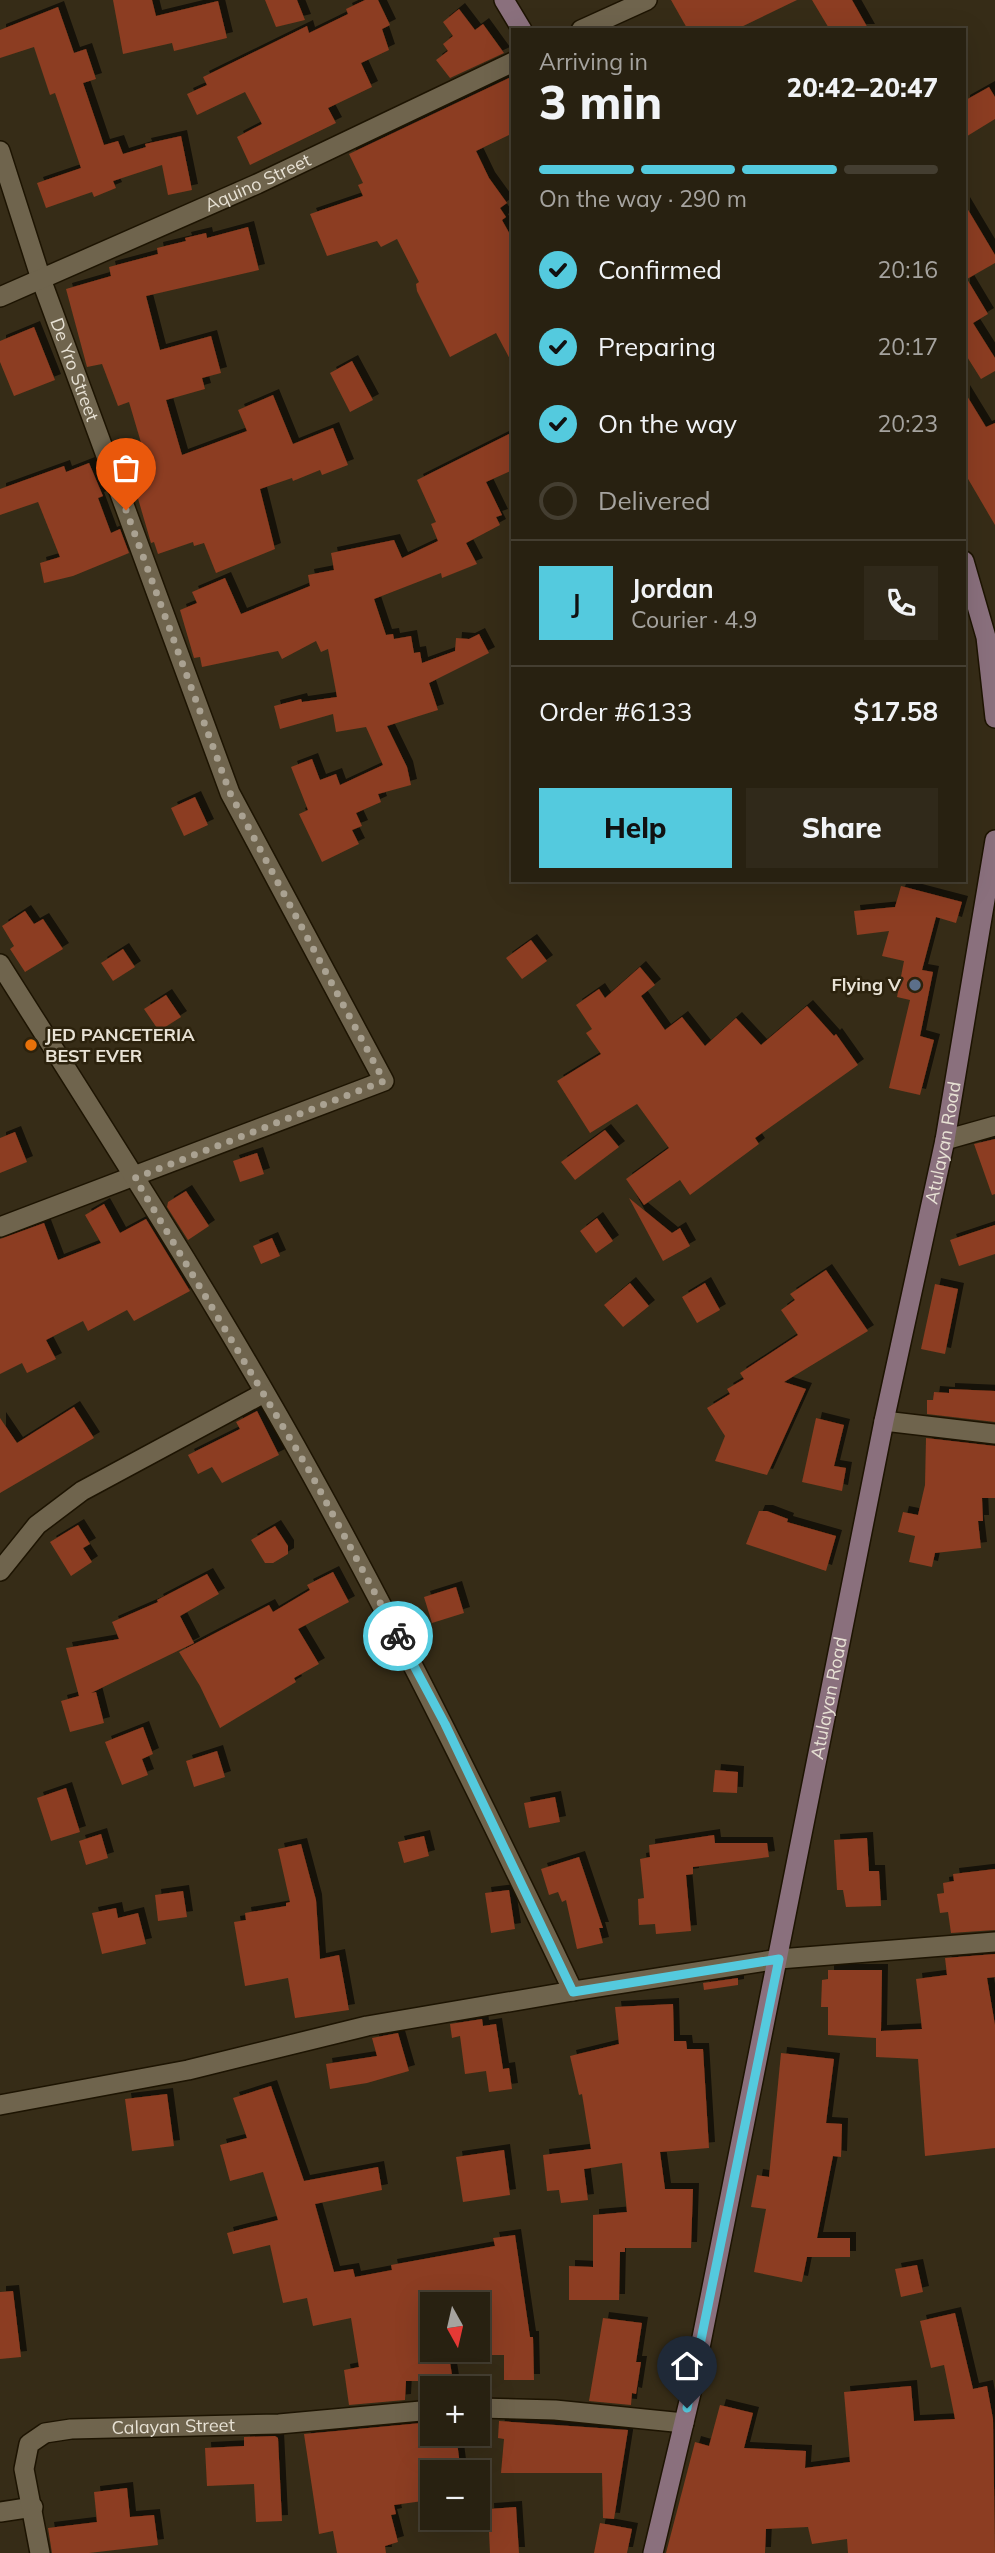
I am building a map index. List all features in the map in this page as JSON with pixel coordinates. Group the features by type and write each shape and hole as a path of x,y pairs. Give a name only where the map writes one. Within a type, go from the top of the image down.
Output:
{"main road":[{"path":"504,0 521,28"},
{"path":"966,568 986,637 995,718"},
{"name":"Atulayan Road","path":"653,2553 684,2423 779,1959 884,1421 945,1140 995,840"}],"street":[{"path":"585,28 647,0"},
{"name":"Aquino Street","path":"0,297 282,173 511,63"},
{"name":"De Yro Street","path":"0,150 41,279 230,793 384,1081 135,1178"},
{"path":"0,964 135,1178 310,1472 445,1724 573,1992"},
{"path":"945,1140 995,1126"},
{"path":"0,1227 135,1178"},
{"path":"0,1570 37,1525 82,1491 264,1393"},
{"path":"884,1421 995,1434"},
{"path":"0,2105 188,2070 367,2026 573,1992 779,1959 995,1942"},
{"path":"490,2409 555,2410 684,2423"},
{"name":"Calayan Street","path":"40,2553 24,2469 25,2454 36,2437 45,2433 71,2429 279,2424 420,2411"},
{"path":"0,2511 33,2507"}],"building":[{"path":"113,0 152,0 156,16 218,1 227,38 174,51 172,43 123,54"},
{"path":"265,0 297,0 305,20 276,27"},
{"path":"365,0 378,0 390,25 382,29 389,50 361,63 372,87 328,108 336,123 250,165 237,137 262,124 245,92 197,115 187,94 207,85 203,77 307,26 309,33 348,14 346,9"},
{"path":"671,0 797,0 739,28 687,28"},
{"path":"812,0 852,0 868,28 829,28"},
{"path":"58,7 74,53 86,49 96,79 83,83 104,145 118,141 123,154 146,147 145,144 181,136 192,190 168,195 162,165 113,181 116,188 94,197 92,192 46,208 37,183 81,168 55,93 50,95 34,47 0,58 0,30"},
{"path":"459,9 475,30 483,24 504,53 450,78 436,60 448,51 443,44 453,36 443,22"},
{"path":"511,77 511,134 476,151 489,178 507,203 500,208 506,217 502,220 511,236 511,361 496,333 450,357 417,291 416,284 419,282 397,239 381,247 377,241 327,256 310,214 363,196 358,185 363,183 349,154"},
{"path":"989,87 995,97 995,119 966,137 966,100"},
{"path":"966,206 995,255 995,263 967,279 988,314 973,323 995,358 995,371 981,379 966,355"},
{"path":"248,227 259,270 146,296 160,350 211,336 221,373 202,378 205,389 166,400 182,455 247,431 238,410 273,395 293,444 333,428 348,465 322,475 320,470 293,481 292,478 260,489 275,549 216,573 204,543 194,546 193,542 158,554 154,542 151,543 132,478 150,473 129,402 118,406 102,364 87,367 66,289 111,276 109,267 158,254 157,248 186,241 185,238 206,233 207,238"},
{"path":"34,327 55,380 14,396 0,362 0,341"},
{"path":"352,361 373,400 350,412 330,373"},
{"path":"966,394 986,427 995,423 995,525 966,475"},
{"path":"511,433 511,471 486,482 502,515 496,517 500,525 466,543 477,564 442,578 441,573 374,599 386,635 393,634 394,639 411,636 414,653 420,652 422,663 455,651 456,638 469,639 479,634 489,653 429,683 438,710 387,726 407,767 411,785 378,794 381,802 356,813 362,826 352,830 359,844 322,862 299,814 308,810 291,767 312,759 320,780 336,774 340,785 383,765 366,727 336,732 333,714 280,729 274,706 301,699 302,702 337,697 328,649 321,652 316,641 282,659 278,651 202,667 200,657 194,658 180,610 197,603 192,592 225,578 241,614 310,586 308,575 334,570 331,553 394,540 402,558 438,541 431,524 436,522 417,480"},
{"path":"89,463 103,496 98,498 111,533 120,529 129,553 73,576 44,583 40,563 60,557 38,502 0,515 0,489 64,466 66,472"},
{"path":"195,797 208,825 184,836 171,808"},
{"path":"901,886 962,902 956,923 936,917 922,970 933,972 920,1036 934,1040 920,1095 889,1088 910,1000 897,997 904,961 882,956 889,931 857,935 854,911 895,907"},
{"path":"25,911 34,924 43,919 63,949 25,972 10,949 14,946 2,926"},
{"path":"531,940 547,961 522,979 506,958"},
{"path":"123,949 135,967 113,981 101,963"},
{"path":"640,967 655,985 641,996 665,1030 682,1017 705,1046 736,1018 761,1045 807,1006 834,1036 836,1034 858,1065 755,1138 759,1144 690,1195 680,1180 644,1205 626,1179 669,1148 637,1104 590,1133 557,1081 601,1054 586,1033 592,1029 576,1005 599,989 605,998"},
{"path":"166,995 181,1017 159,1031 144,1009"},
{"path":"605,1130 619,1147 575,1180 561,1162"},
{"path":"15,1132 27,1162 0,1173 0,1138"},
{"path":"995,1139 995,1194 992,1195 974,1144"},
{"path":"257,1153 264,1174 240,1182 233,1161"},
{"path":"186,1191 209,1226 188,1240 167,1207 168,1202"},
{"path":"629,1198 672,1233 680,1228 690,1246 663,1261"},
{"path":"104,1204 120,1233 146,1219 190,1291 134,1321 127,1310 88,1331 83,1321 46,1340 56,1359 27,1373 22,1363 0,1374 0,1239 44,1223 58,1260 101,1243 85,1215"},
{"path":"597,1218 613,1241 596,1253 580,1231"},
{"path":"995,1225 995,1254 959,1266 950,1240"},
{"path":"272,1238 280,1256 261,1264 253,1246"},
{"path":"826,1270 868,1331 784,1382 806,1389 767,1475 715,1461 725,1436 707,1408 730,1394 727,1389 744,1379 740,1373 798,1335 781,1310 795,1300 790,1294"},
{"path":"630,1283 649,1306 623,1327 604,1305"},
{"path":"705,1283 720,1310 697,1323 682,1297"},
{"path":"935,1284 958,1289 945,1354 921,1349"},
{"path":"949,1389 995,1391 995,1422 927,1414 927,1400 933,1400 934,1392 949,1393"},
{"path":"74,1407 94,1438 0,1493 0,1418 17,1443"},
{"path":"257,1411 279,1455 222,1483 212,1467 198,1474 188,1455 240,1429 236,1422"},
{"path":"816,1418 844,1425 834,1466 846,1468 842,1491 802,1482"},
{"path":"926,1438 995,1446 995,1498 982,1498 983,1521 978,1521 981,1548 935,1553 932,1567 909,1562 915,1536 898,1532 903,1512 918,1515 925,1485"},
{"path":"759,1511 767,1511 788,1519 787,1522 836,1536 826,1571 746,1544"},
{"path":"78,1525 90,1544 83,1548 92,1562 71,1576 50,1542"},
{"path":"275,1526 288,1546 288,1554 273,1563 265,1563 251,1540"},
{"path":"333,1572 349,1602 298,1629 319,1664 294,1678 296,1682 220,1728 200,1686 179,1652 269,1605 273,1612 310,1590 307,1585"},
{"path":"207,1574 219,1594 180,1616 194,1643 91,1693 96,1692 104,1723 70,1732 61,1701 79,1696 66,1648 119,1639 112,1622 158,1602 157,1600"},
{"path":"456,1587 464,1613 432,1623 424,1597"},
{"path":"143,1727 153,1754 142,1759 148,1775 122,1785 105,1742"},
{"path":"217,1751 225,1777 194,1787 186,1761"},
{"path":"715,1770 738,1772 737,1793 713,1792"},
{"path":"66,1788 80,1832 51,1841 37,1798"},
{"path":"555,1797 560,1822 529,1828 524,1803"},
{"path":"101,1834 108,1858 86,1865 79,1841"},
{"path":"714,1835 715,1843 767,1843 769,1857 693,1867 693,1874 686,1875 691,1931 656,1934 655,1924 639,1925 638,1899 644,1898 640,1859 650,1857 649,1845"},
{"path":"424,1836 429,1856 404,1863 398,1842"},
{"path":"867,1838 869,1871 879,1871 881,1906 846,1907 843,1890 837,1890 834,1840"},
{"path":"301,1844 316,1900 320,1959 339,1955 349,2010 295,2018 288,1978 245,1986 234,1922 246,1920 245,1913 286,1906 286,1903 290,1902 278,1849"},
{"path":"579,1857 603,1928 599,1928 603,1943 577,1949 566,1900 562,1902 558,1892 549,1895 541,1869"},
{"path":"995,1869 995,1930 951,1933 948,1912 940,1913 937,1894 944,1893 943,1883 954,1881 953,1874"},
{"path":"509,1890 515,1929 491,1933 485,1893"},
{"path":"183,1891 187,1917 158,1921 155,1895"},
{"path":"116,1908 118,1918 138,1913 146,1944 102,1954 92,1913"},
{"path":"995,1954 995,1977 987,1978 995,2025 995,2148 925,2156 918,2059 876,2057 876,2038 828,2035 828,2007 821,2007 822,1980 828,1979 828,1970 882,1970 881,2031 922,2029 916,1979 947,1975 945,1958"},
{"path":"738,1978 738,1985 704,1990 703,1983"},
{"path":"673,2004 674,2041 686,2041 687,2049 703,2049 709,2148 660,2152 665,2189 693,2189 691,2248 625,2248 625,2252 620,2252 619,2300 569,2300 569,2266 593,2267 593,2215 627,2212 622,2163 584,2169 588,2200 561,2203 559,2190 547,2191 543,2155 591,2149 582,2094 579,2095 570,2056 619,2044 615,2007"},
{"path":"482,2019 483,2026 496,2024 503,2069 509,2068 512,2089 489,2092 486,2071 465,2074 460,2036 452,2038 450,2024"},
{"path":"398,2033 409,2071 367,2083 330,2089 326,2064 377,2056 372,2038"},
{"path":"781,2053 834,2059 826,2123 842,2124 841,2157 833,2156 817,2238 850,2238 850,2257 807,2257 802,2282 754,2272 766,2209 751,2207 757,2175 769,2177"},
{"path":"271,2086 304,2181 378,2167 382,2190 315,2204 334,2272 353,2269 355,2277 392,2270 391,2265 495,2246 493,2238 515,2235 530,2337 533,2337 534,2380 504,2380 504,2355 490,2355 490,2292 420,2292 420,2362 450,2362 452,2376 420,2376 420,2381 406,2381 405,2400 349,2405 344,2370 359,2367 351,2318 313,2326 307,2298 283,2303 270,2245 233,2254 227,2233 278,2220 263,2172 230,2181 220,2145 247,2138 233,2098"},
{"path":"167,2094 174,2146 132,2151 125,2099"},
{"path":"504,2150 510,2195 463,2202 456,2157"},
{"path":"917,2265 923,2292 901,2297 895,2269"},
{"path":"13,2291 21,2357 0,2359 0,2292"},
{"path":"955,2313 973,2389 987,2386 993,2419 995,2553 848,2553 847,2539 812,2544 808,2527 766,2529 765,2553 666,2553 695,2442 709,2446 720,2405 753,2413 744,2448 806,2451 805,2468 850,2462 844,2392 911,2386 914,2421 955,2419 944,2365 931,2368 920,2321"},
{"path":"603,2318 642,2323 636,2362 641,2362 636,2394 632,2393 631,2405 589,2401"},
{"path":"499,2421 628,2430 614,2519 603,2518 602,2473 501,2473 504,2439 498,2438"},
{"path":"420,2423 420,2446 458,2446 459,2460 420,2460 420,2501 394,2505 396,2514 391,2515 398,2542 385,2546 386,2553 337,2553 333,2531 319,2534 304,2434"},
{"path":"244,2437 278,2438 282,2521 256,2522 254,2484 207,2486 205,2448 244,2446"},
{"path":"127,2488 130,2517 154,2515 158,2545 89,2553 52,2553 48,2528 97,2522 94,2492"},
{"path":"516,2507 519,2553 490,2553 490,2509"},
{"path":"600,2523 632,2529 627,2553 594,2553"}],"way so far":[{"path":"126,510 230,793 384,1081 135,1178 310,1472 398,1636"}],"place":[{"name":"Flying V","path":"915,985"},
{"name":"JED PANCETERIA BEST EVER","path":"31,1045"}],"route":[{"path":"398,1636 445,1724 573,1992 779,1959 687,2408"}]}
